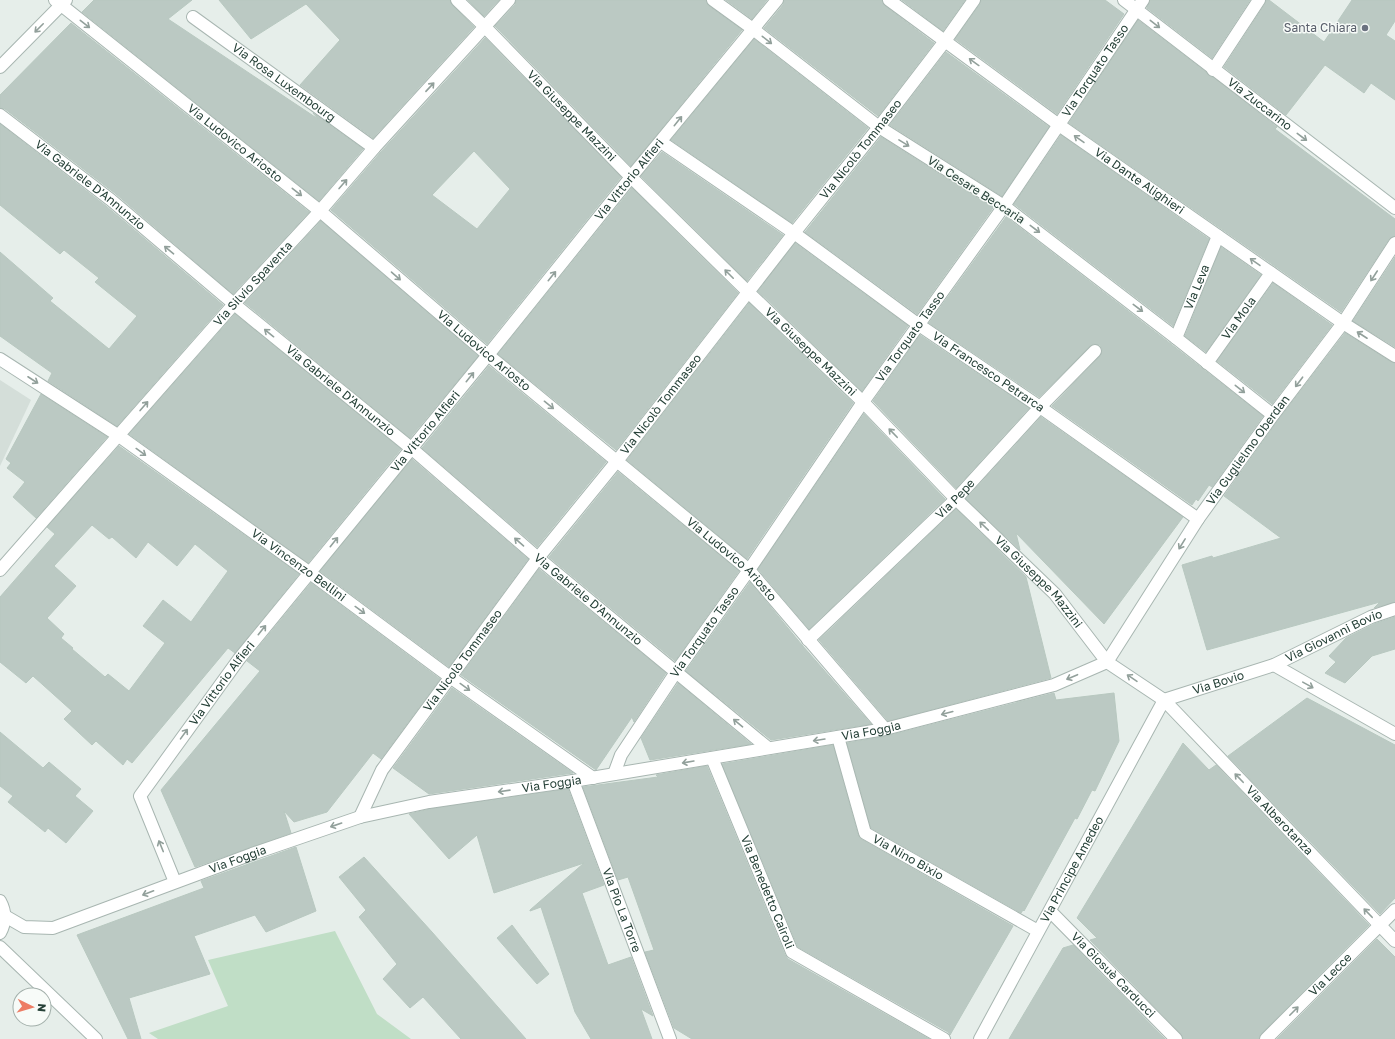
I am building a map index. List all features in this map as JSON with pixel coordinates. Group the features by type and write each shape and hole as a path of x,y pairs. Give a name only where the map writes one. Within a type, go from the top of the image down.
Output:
{"street":[{"name":"Via Giuseppe Mazzini","path":"457,0 631,177 863,402 956,498 1055,594 1107,662 1164,700"},
{"name":"Via Silvio Spaventa","path":"0,570 234,304 320,211 374,148 509,0"},
{"name":"Via Cesare Beccaria","path":"713,0 753,29 879,127 1004,206 1176,338 1273,415"},
{"name":"Via Vittorio Alfieri","path":"175,882 140,796 239,659 488,355 631,177 778,0"},
{"name":"Via Dante Alighieri","path":"889,0 1059,125 1343,323 1395,356"},
{"name":"Via Nicolò Tommaseo","path":"360,817 382,770 538,558 617,461 794,233 879,127 945,41 974,0"},
{"name":"Via Zuccarino","path":"1124,0 1139,5 1213,70 1395,208"},
{"path":"1213,70 1259,0"},
{"path":"0,67 61,2"},
{"name":"Via Ludovico Ariosto","path":"61,2 320,211 488,355 748,570 885,729"},
{"name":"Via Torquato Tasso","path":"614,774 621,755 676,672 863,402 1004,206 1139,5"},
{"name":"Via Rosa Luxembourg","path":"193,17 374,148"},
{"name":"Via Gabriele D'Annunzio","path":"0,115 111,200 234,304 411,448 538,558 768,748"},
{"name":"Via Francesco Petrarca","path":"661,142 794,233 919,325 1040,407 1198,519"},
{"name":"Via Leva","path":"1176,338 1218,236"},
{"name":"Via Guglielmo Oberdan","path":"1107,662 1198,519 1273,415 1343,323 1395,243"},
{"name":"Via Mola","path":"1207,363 1271,273"},
{"name":"Via Pepe","path":"808,640 956,498 1040,407 1095,351"},
{"name":"Via Vincenzo Bellini","path":"0,359 119,436 593,778"},
{"name":"Via Giovanni Bovio","path":"1274,665 1371,617 1395,609"},
{"name":"Via Foggia","path":"5,916 24,927 53,928 175,882 360,817 429,802 593,778 885,729 1054,685 1107,662"},
{"path":"1274,665 1395,734"},
{"name":"Via Bovio","path":"1164,700 1274,665"},
{"name":"Via Principe Amedeo","path":"980,1039 1164,700"},
{"name":"Via Alberotanza","path":"1164,700 1395,941"},
{"name":"Via Nino Bixio","path":"838,737 865,833 1038,931"},
{"name":"Via Benedetto Cairoli","path":"712,758 792,952 944,1039"},
{"name":"Via Pio La Torre","path":"573,781 670,1039"},
{"path":"0,901 4,907 5,916 4,925 0,933"},
{"name":"Via Lecce","path":"1266,1039 1395,910"},
{"name":"Via Giosuè Carducci","path":"1050,912 1176,1039"},
{"path":"0,947 96,1039"}],"shaded area":[{"path":"0,380 31,400 0,466"}],"green space":[{"path":"335,931 377,1014 411,1039 158,1039 149,1033 228,1006 208,960"}],"building":[{"path":"94,0 192,0 168,19 318,119 313,113 363,149 319,201 82,12"},
{"path":"219,0 450,0 452,5 474,27 373,138 300,85 340,40 306,4 251,39"},
{"path":"468,0 499,0 484,16"},
{"path":"516,0 706,0 709,6 742,30 631,166 495,26 515,5"},
{"path":"726,0 767,0 752,19"},
{"path":"784,0 882,0 885,6 934,43 878,116 764,28 783,5"},
{"path":"902,0 965,0 943,31"},
{"path":"981,0 1105,0 1124,14 1057,114 955,39 980,4"},
{"path":"1150,0 1250,0 1212,58 1147,8"},
{"path":"1266,0 1269,0 1324,42 1352,0 1395,0 1395,21 1386,35 1395,41 1395,100 1371,83 1364,93 1325,65 1286,115 1224,67 1265,4"},
{"path":"1138,20 1277,127 1275,129 1395,219 1395,236 1389,239 1341,312 1069,123"},
{"path":"71,23 309,212 233,294 116,194 5,109 0,108 0,95"},
{"path":"485,38 621,177 487,344 331,210 380,153","holes":["474,151 510,189 477,229 432,195"]},
{"path":"754,39 868,128 792,223 671,140"},
{"path":"946,52 1049,127 1002,196 890,125"},
{"path":"0,124 106,206 223,305 117,426 48,381 52,373 0,336 0,252 53,298 50,301 109,349 137,316 95,282 99,278 64,250 60,254 0,205"},
{"path":"1061,135 1209,239 1173,326 1014,204"},
{"path":"881,137 993,208 917,314 805,232"},
{"path":"662,152 783,235 747,281 641,176"},
{"path":"632,188 738,293 616,450 498,354"},
{"path":"1006,217 1263,416 1212,487 1209,485 1198,501 1196,499 1192,505 1052,406 1100,356 1102,349 1100,345 1093,344 1090,346 1039,397 929,323"},
{"path":"321,221 478,356 410,438 245,303"},
{"path":"795,243 908,326 862,391 758,291"},
{"path":"1221,247 1261,275 1206,352 1185,336"},
{"path":"1395,257 1395,347 1353,321"},
{"path":"1273,283 1332,325 1272,404 1217,361"},
{"path":"749,303 853,403 747,559 627,460"},
{"path":"235,314 401,449 308,563 129,434"},
{"path":"1345,333 1391,362 1395,363 1395,602 1374,608 1380,602 1207,650 1182,565 1212,556 1213,558 1281,538 1224,496 1279,419"},
{"path":"920,335 1029,408 956,488 873,401"},
{"path":"489,366 606,462 537,547 422,448"},
{"path":"41,394 107,437 36,518 13,497 25,482 7,468 11,463 6,459"},
{"path":"864,414 945,499 809,629 758,569"},
{"path":"1041,417 1183,517 1104,624 1016,533 1020,550 966,499"},
{"path":"119,446 299,574 235,653 228,648 132,763 127,759 123,765 96,741 92,745 64,719 72,711 33,676 26,683 0,662 0,597 55,534 47,527","holes":["92,525 109,539 112,537 136,558 148,542 177,566 195,544 228,571 191,622 163,600 143,626 165,643 129,691 108,674 105,677 72,649 73,648 61,638 64,634 47,618 76,586 54,566"]},
{"path":"412,459 528,559 449,667 320,571"},
{"path":"618,472 739,571 675,661 549,557"},
{"path":"956,509 1026,577 1051,678 888,721 819,640"},
{"path":"539,569 666,673 634,722 632,717 596,770 461,675"},
{"path":"750,582 802,645 871,724 771,740 686,671"},
{"path":"311,583 440,679 381,759 373,753 327,812 294,822 284,811 291,833 195,867 161,790 260,671 247,661"},
{"path":"1395,617 1395,649 1372,656 1345,683 1325,673 1336,662 1329,656 1346,638 1374,624"},
{"path":"678,683 751,744 650,760 641,738"},
{"path":"452,688 573,773 429,794 393,768"},
{"path":"1054,693 1056,700 1114,693 1119,741 1095,791 1092,790 1077,819 1075,818 1024,911 1023,910 1021,913 871,828 847,743 887,736"},
{"path":"1307,698 1395,745 1395,898 1380,914 1228,756"},
{"path":"0,732 43,768 49,762 81,789 75,796 93,811 66,843 48,828 45,832 8,802 13,796 0,786"},
{"path":"1183,743 1209,770 1216,765 1369,925 1261,1034 1259,1039 1183,1039 1181,1034 1090,940 1097,938 1077,918"},
{"path":"833,745 858,835 861,839 1013,926 950,1035 948,1032 798,947 722,764"},
{"path":"707,766 785,955 788,959 929,1039 692,1039 674,1028 645,952 654,950 628,877 618,880 583,787 658,777 656,775"},
{"path":"568,789 604,885 582,893 608,965 631,957 653,1016 641,1009 652,1039 591,1039 575,1012 541,907 530,911 584,863 494,893 477,835 449,859 409,814 430,809"},
{"path":"296,847 316,911 266,932 255,915 194,936 210,974 129,998 141,1039 128,1039 77,935 204,888 201,881"},
{"path":"364,857 526,1039 461,1039 423,997 410,1008 383,979 397,964 359,917 366,910 339,877"},
{"path":"512,925 549,974 537,984 497,938"},
{"path":"1377,939 1395,957 1395,1039 1277,1039"},
{"path":"1073,945 1165,1039 1009,1039 1063,948"}],"place":[{"name":"Santa Chiara","path":"1365,28"}]}
